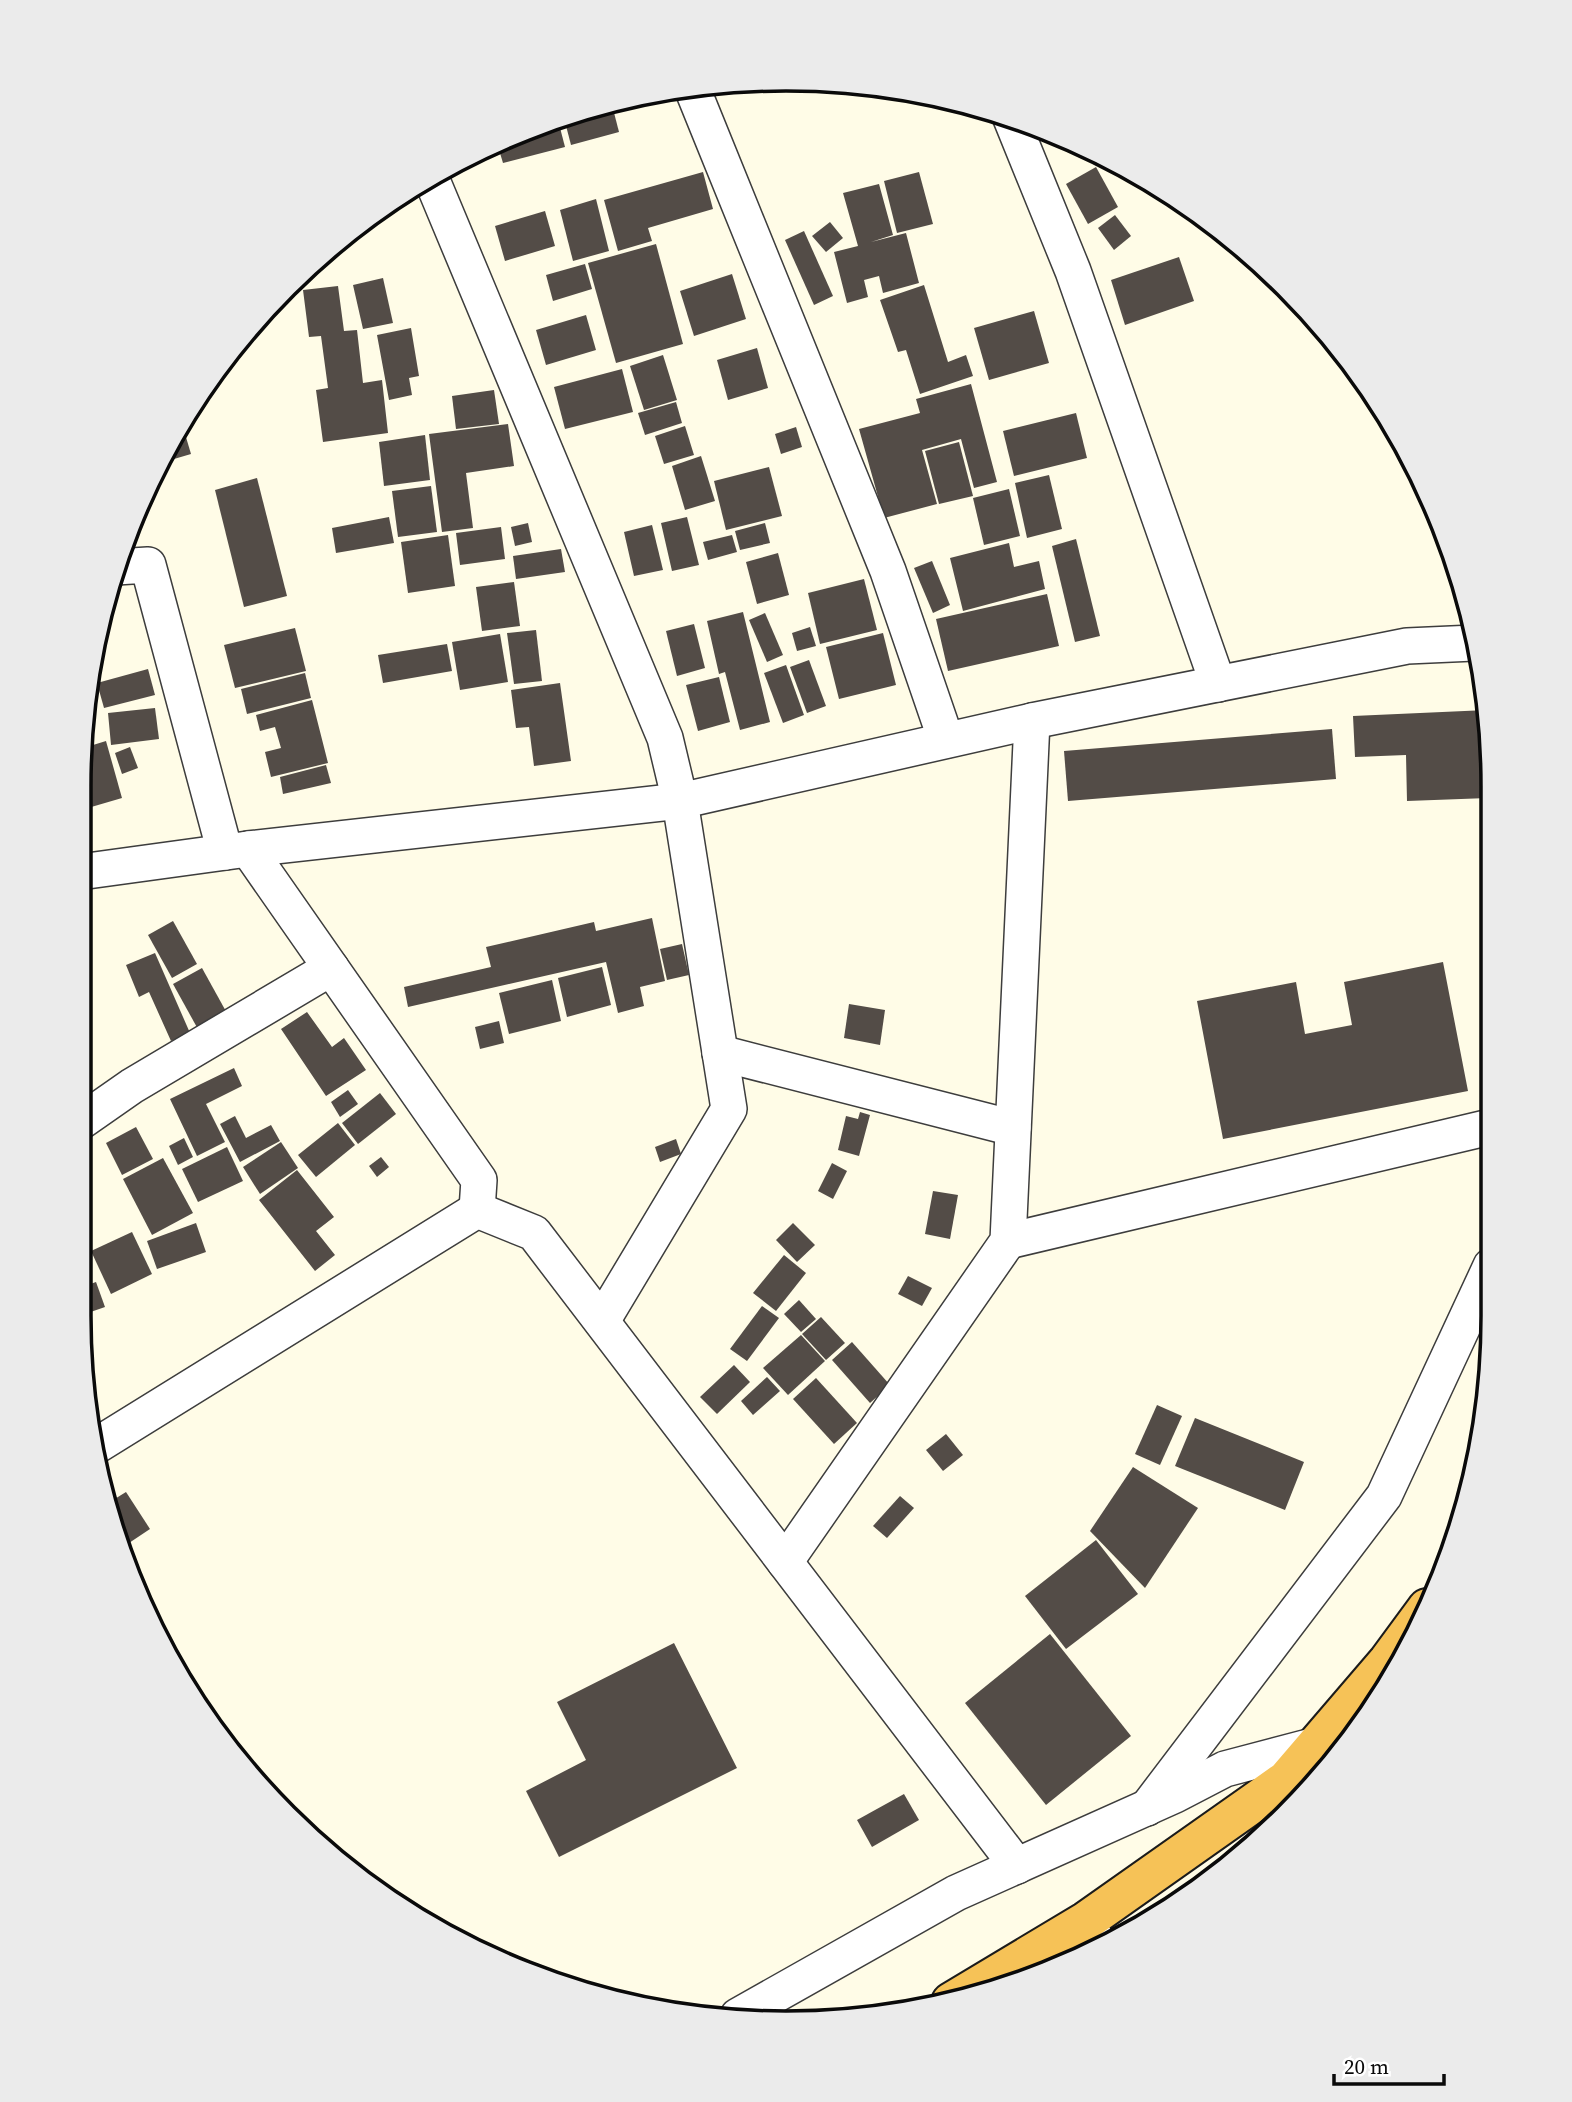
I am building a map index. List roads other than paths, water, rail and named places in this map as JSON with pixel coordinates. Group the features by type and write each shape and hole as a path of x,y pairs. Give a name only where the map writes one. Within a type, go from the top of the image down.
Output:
{"highway":[{"path":"1008,1974 1093,1933 1286,1780 1393,1654"}],"street":[{"path":"696,97 888,571 946,740"},
{"path":"1016,131 1073,271 1218,684"},
{"path":"435,187 665,738 680,800 729,1110 601,1321"},
{"path":"127,566 148,565 236,850 331,968 479,1180 477,1210"},
{"path":"91,870 236,850 680,800 1032,721 1407,646 1466,643"},
{"path":"785,1562 1008,1241 1032,721"},
{"path":"91,1115 132,1086 331,968"},
{"path":"720,1053 1013,1128"},
{"path":"1008,1241 1481,1129"},
{"path":"477,1210 534,1233 1017,1866"},
{"path":"102,1442 477,1210"},
{"path":"1147,1808 1384,1496 1481,1287"},
{"path":"747,2010 956,1893 1147,1808 1225,1769 1317,1745"}]}
